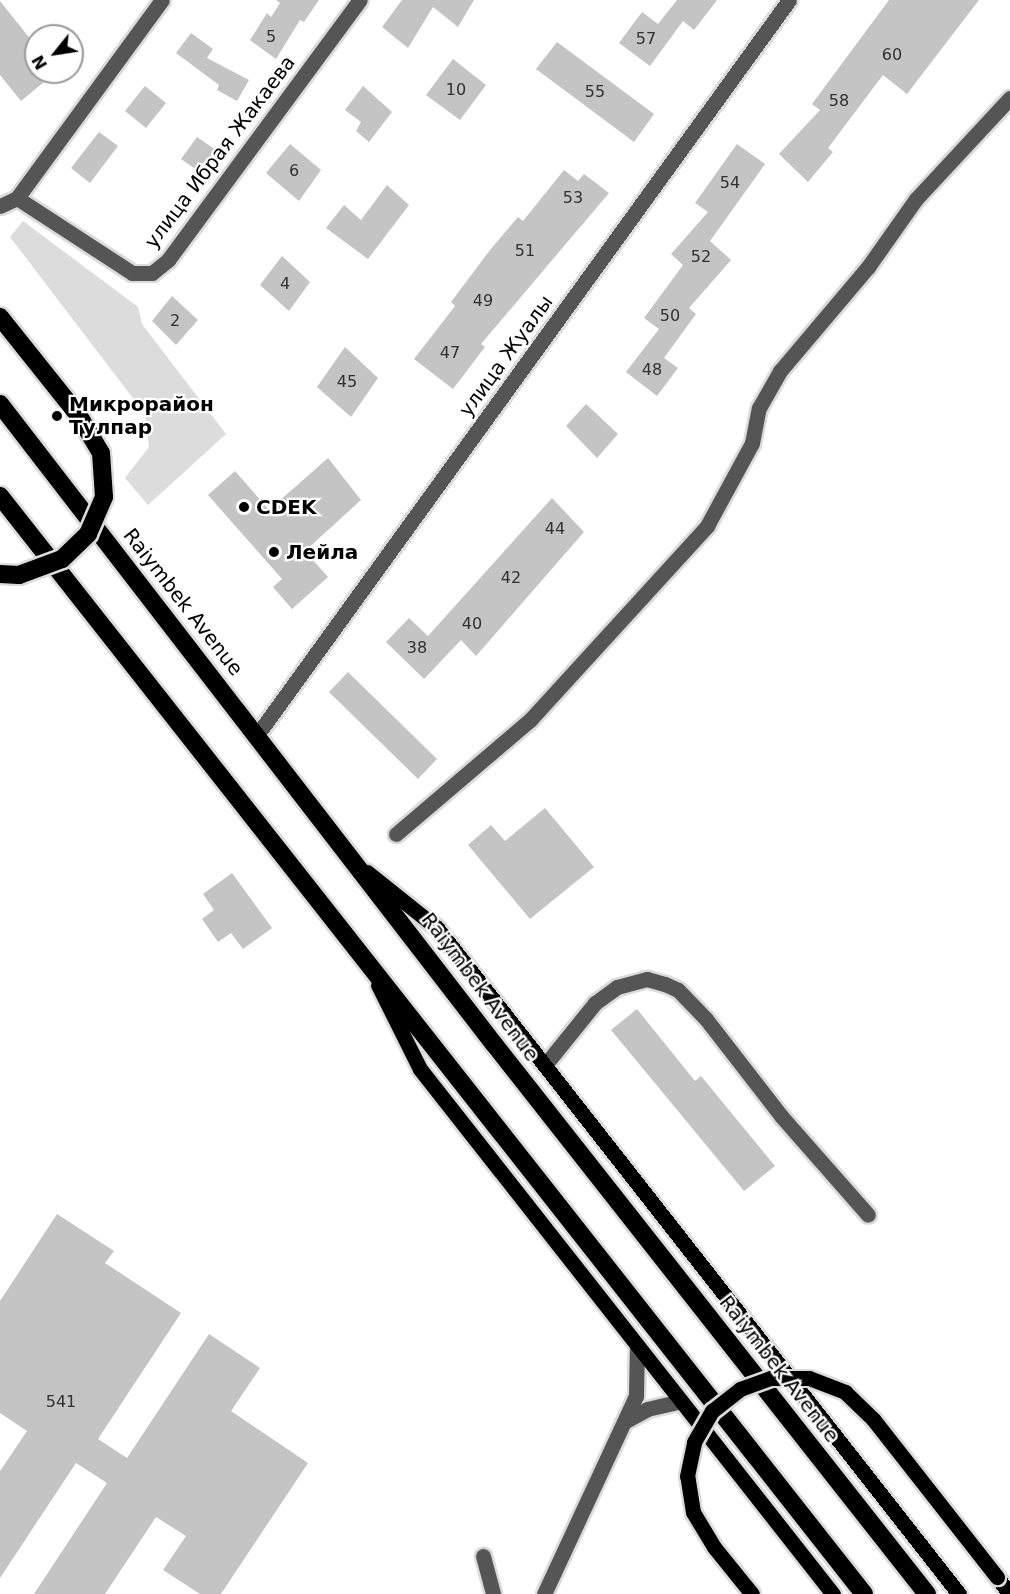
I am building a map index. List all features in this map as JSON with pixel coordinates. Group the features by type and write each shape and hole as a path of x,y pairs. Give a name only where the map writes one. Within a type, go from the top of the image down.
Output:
{"highway":[{"path":"0,317 79,416 101,453 104,497 88,534 62,559 19,575 0,574"},
{"name":"Raiymbek Avenue","path":"0,404 927,1594"},
{"path":"0,496 864,1594"}],"main road":[{"path":"356,863 437,928 959,1594"},
{"path":"367,963 420,1069 833,1594"},
{"path":"752,1594 714,1547 693,1512 687,1476 694,1442 712,1411 740,1389 771,1378 809,1378 845,1392 873,1419 1010,1594"}],"street":[{"path":"0,206 17,198 162,0"},
{"name":"улица Ибрая Жакаева","path":"17,198 132,273 152,273 168,260 360,0"},
{"name":"улица Жуалы","path":"257,735 789,0"},
{"path":"396,834 530,720 707,526 752,443 759,408 780,371 868,267 916,199 1010,98"},
{"path":"545,1065 595,1003 617,987 647,979 678,990 868,1215"},
{"path":"544,1594 636,1396 637,1345"},
{"path":"624,1422 647,1409 681,1401"},
{"path":"483,1556 493,1594"}],"shaded area":[{"path":"23,221 138,307 142,324 226,434 148,505 125,478 149,447 145,414 10,237"}],"building":[{"path":"276,0 319,0 304,22 300,20 276,59 250,40 267,13 271,17 280,3"},
{"path":"402,0 474,0 458,27 433,7 408,48 382,27"},
{"path":"677,0 717,0 694,30 683,21 650,66 619,43 642,12 658,24"},
{"path":"889,0 979,0 907,94 883,75 828,148 833,152 808,182 779,154 820,110 812,104"},
{"path":"0,1 24,31 24,84 42,84 21,101 0,75"},
{"path":"191,33 213,49 207,58 249,80 237,101 217,90 219,85 176,53"},
{"path":"557,42 654,114 634,142 536,69"},
{"path":"453,59 486,85 460,120 426,95"},
{"path":"145,86 166,103 146,128 125,111"},
{"path":"363,86 392,112 369,142 356,131 361,122 345,110"},
{"path":"99,132 118,146 90,183 71,168"},
{"path":"197,137 216,150 200,172 181,159"},
{"path":"290,144 321,170 299,201 266,173"},
{"path":"737,144 765,164 710,241 731,260 689,308 696,314 664,358 678,368 657,396 626,372 659,329 644,318 683,265 671,254 708,212 695,203"},
{"path":"564,170 578,181 584,174 609,193 481,344 485,347 453,389 414,359 455,306 451,302 490,250 518,217 523,221"},
{"path":"387,185 409,205 368,259 326,228 344,205 361,220"},
{"path":"282,256 310,282 289,311 260,285"},
{"path":"172,296 198,320 176,345 152,321"},
{"path":"345,347 378,378 351,417 317,387"},
{"path":"586,404 618,434 597,458 566,426"},
{"path":"328,458 361,500 305,551 328,577 292,609 273,587 282,579 208,495 235,471 269,510"},
{"path":"552,498 584,532 476,656 461,640 424,679 386,642 409,618 428,636"},
{"path":"348,672 437,759 418,779 329,692"},
{"path":"545,808 594,867 530,919 468,845 491,825 505,841"},
{"path":"232,873 272,928 243,949 231,933 218,942 202,919 214,910 203,894"},
{"path":"637,1009 695,1081 701,1076 775,1166 744,1191 611,1030"},
{"path":"57,1214 114,1251 105,1263 181,1313 98,1439 127,1458 209,1334 260,1368 231,1411 308,1463 221,1594 200,1594 163,1570 186,1536 156,1517 105,1594 34,1594 107,1483 76,1463 0,1578 0,1471 27,1431 0,1413 0,1301"}],"place":[{"name":"Микрорайон Тулпар","path":"57,416"},
{"name":"CDEK","path":"244,507"},
{"name":"Лейла","path":"274,552"}]}
